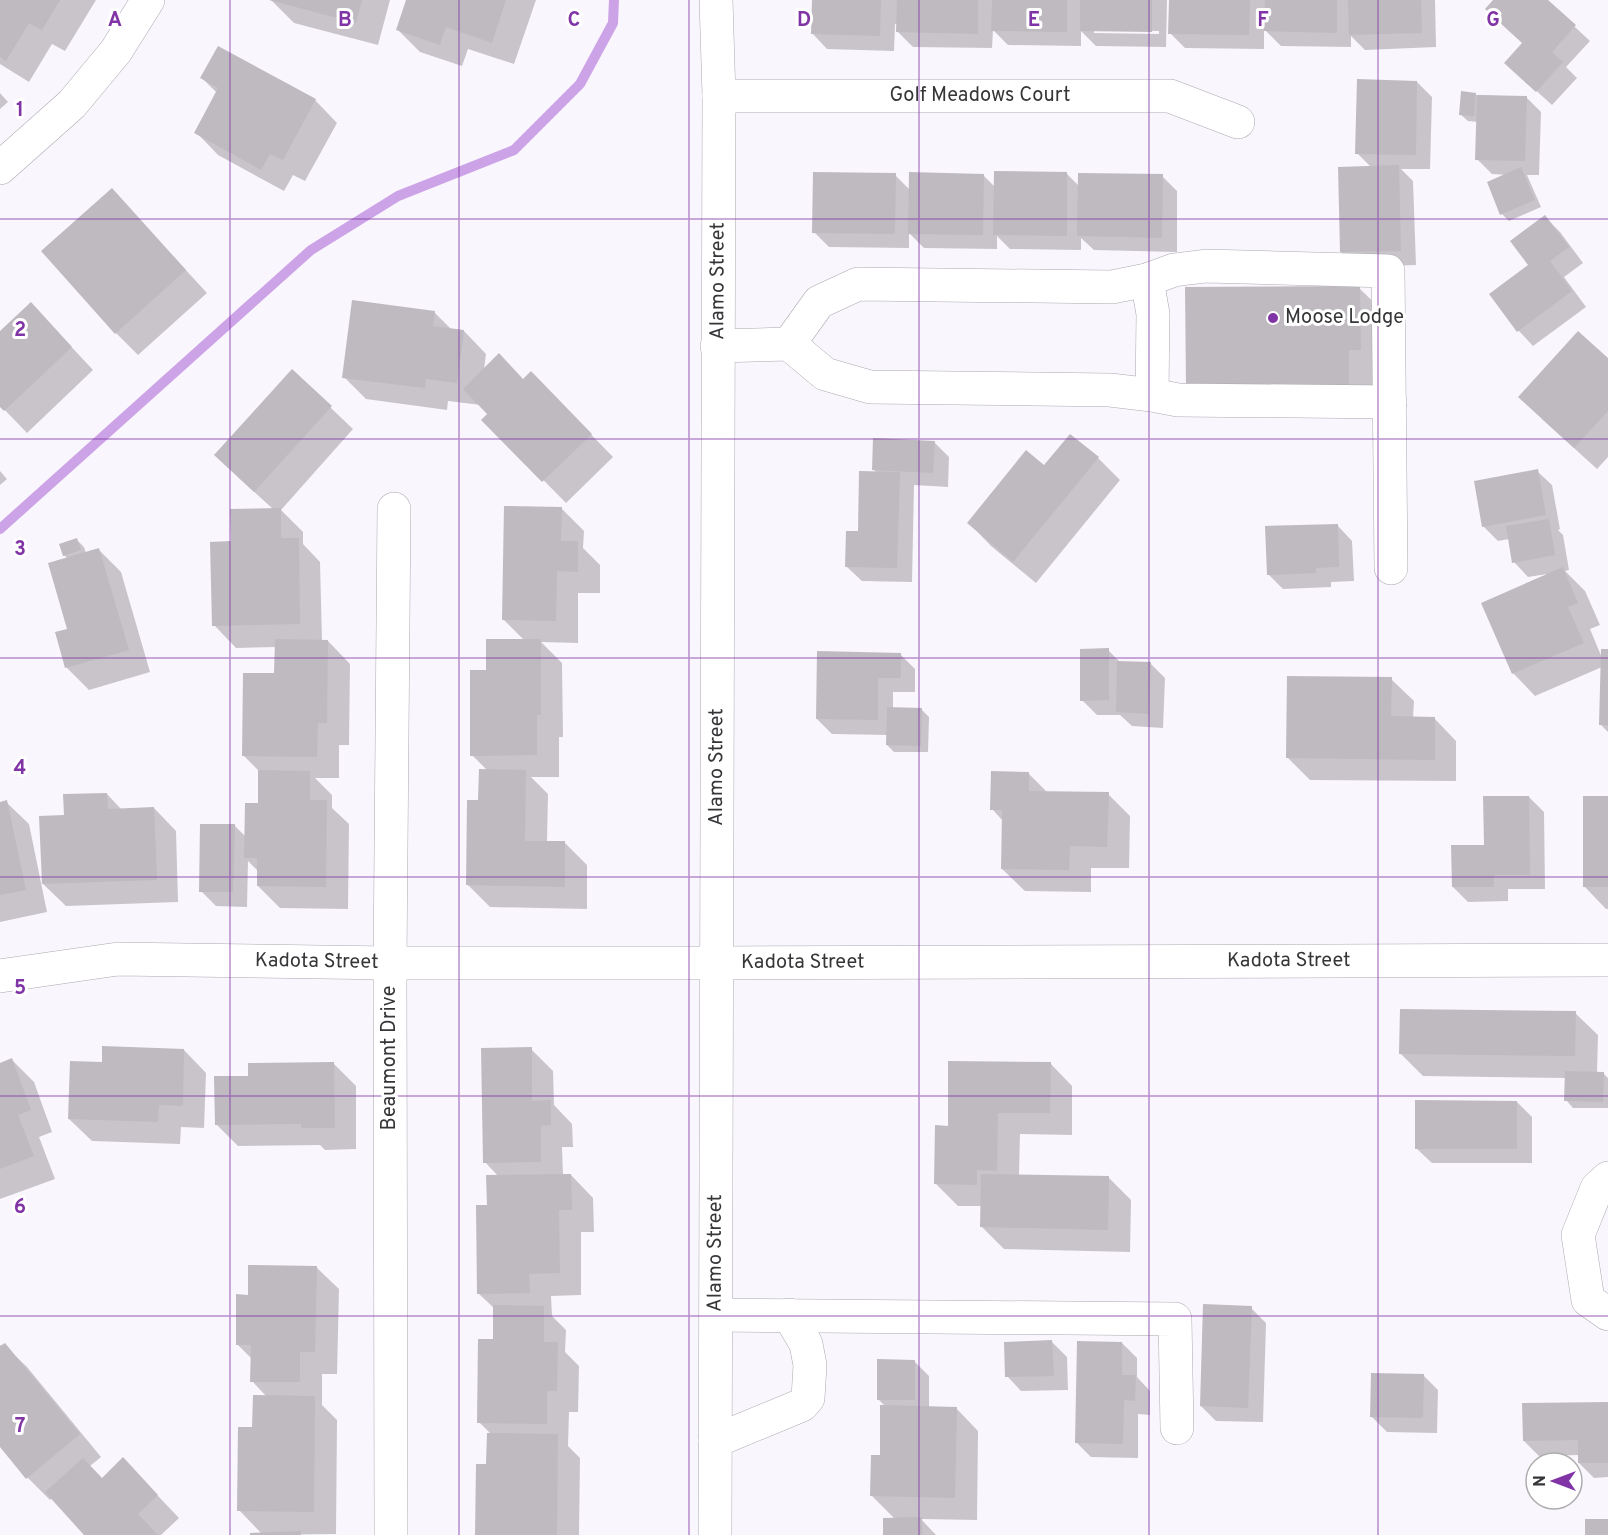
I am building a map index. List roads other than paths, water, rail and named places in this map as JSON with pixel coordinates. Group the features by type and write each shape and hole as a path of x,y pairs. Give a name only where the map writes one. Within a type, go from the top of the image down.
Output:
{"street":[{"path":"0,168 72,104 116,51 148,0"},
{"name":"Alamo Street","path":"715,1535 719,96 716,0"},
{"name":"Golf Meadows Court","path":"719,96 1170,96 1238,122"},
{"path":"789,344 819,302 858,284 1112,287 1147,280 1174,270 1206,266 1388,270 1391,568"},
{"path":"1147,280 1153,314 1152,395"},
{"path":"717,346 789,344 825,374 870,387 1110,390 1178,400 1390,402"},
{"name":"Beaumont Drive","path":"391,1535 390,963 394,509"},
{"name":"Kadota Street","path":"0,976 118,959 390,963 1608,960"},
{"path":"1608,1178 1597,1188 1578,1235 1588,1300 1608,1314"},
{"path":"716,1315 1175,1319 1177,1428"},
{"path":"715,1441 801,1405 808,1398 810,1365 806,1344 789,1315"}],"waterway":[{"path":"0,529 311,250 398,196 514,150 580,84 613,23 614,0"}],"place":[{"name":"Moose Lodge","path":"1273,318"}]}
